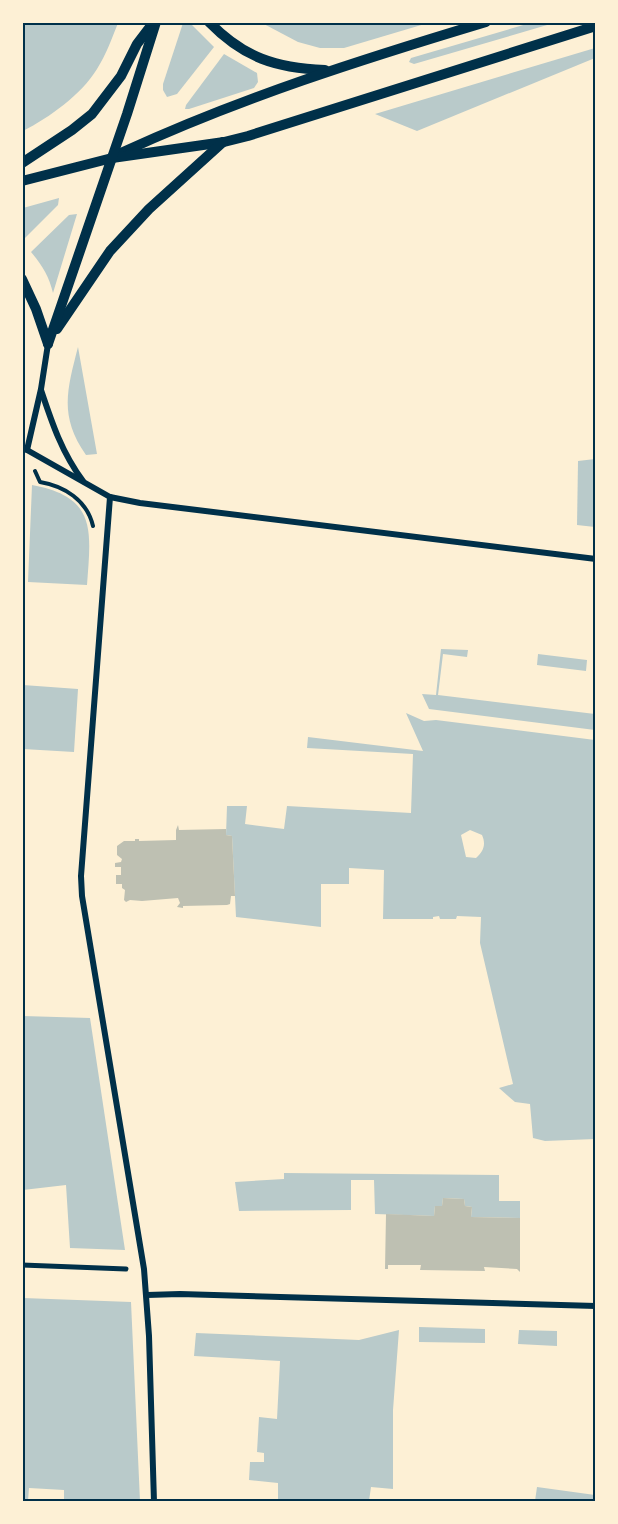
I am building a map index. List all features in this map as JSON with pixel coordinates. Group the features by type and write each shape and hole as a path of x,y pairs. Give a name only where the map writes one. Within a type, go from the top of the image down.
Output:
{"street":[{"path":"154,22 112,158 48,344 25,451 110,498 596,559"},
{"path":"22,163 92,114 121,76 137,44 154,22"},
{"path":"209,22 227,41 255,57 278,65 300,69 331,70"},
{"path":"112,158 169,131 331,70 486,22"},
{"path":"22,181 112,158 224,142 248,136 596,26"},
{"path":"48,344 79,294 110,251 148,209 224,142"},
{"path":"22,279 36,309 48,344"},
{"path":"40,389 55,434 74,469 86,484"},
{"path":"110,498 81,876 82,896 147,1295 154,1502"},
{"path":"22,1265 126,1269"},
{"path":"147,1295 180,1294 596,1306"}],"shaded area":[{"path":"23,22 118,23 100,64 90,79 54,112 23,131"},
{"path":"183,23 191,24 214,47 177,94 167,97 163,84"},
{"path":"262,23 428,23 344,48 320,48 298,42"},
{"path":"530,23 554,23 414,64 409,62 411,58"},
{"path":"595,48 595,58 417,131 375,114"},
{"path":"224,54 257,73 258,82 254,88 185,109 186,105"},
{"path":"59,198 58,205 23,240 23,208"},
{"path":"77,214 53,293 45,271 31,252 69,215"},
{"path":"78,347 97,454 86,455 77,441 69,415 69,390"},
{"path":"595,459 595,527 577,525 578,461"},
{"path":"32,485 53,490 69,498 79,507 88,532 87,585 28,582"},
{"path":"441,649 468,650 467,657 443,654 438,695 595,714 595,730 429,709 422,694 436,695"},
{"path":"538,654 587,660 586,671 537,665"},
{"path":"23,685 78,689 74,752 23,749"},
{"path":"406,713 424,721 436,720 595,740 595,1139 545,1141 533,1138 530,1104 515,1102 499,1088 513,1084 480,943 481,917 457,916 456,919 440,919 439,916 433,919 383,919 384,870 349,868 349,884 321,884 321,927 236,917 232,836 226,835 227,806 247,806 245,824 284,829 287,806 411,813 413,754 307,748 308,737 423,751","holes":["470,830 482,835 484,847 481,853 476,858 466,857 461,835"]},
{"path":"23,1016 90,1018 125,1250 70,1248 66,1185 23,1190"},
{"path":"284,1173 499,1175 499,1201 520,1201 520,1218 471,1217 472,1207 465,1206 464,1199 443,1198 442,1206 435,1206 434,1216 375,1214 374,1180 351,1180 351,1210 239,1211 235,1182 284,1179"},
{"path":"23,1298 131,1302 140,1501 64,1501 64,1490 29,1488 28,1501 23,1501"},
{"path":"419,1327 485,1329 485,1343 419,1342"},
{"path":"399,1330 393,1410 393,1489 371,1487 369,1501 278,1501 278,1483 249,1480 250,1462 264,1462 264,1453 257,1452 259,1417 277,1419 280,1361 194,1356 196,1333 359,1340"},
{"path":"519,1330 557,1331 557,1346 518,1344"},
{"path":"537,1487 595,1495 595,1501 535,1501"}],"building":[{"path":"178,825 179,830 226,829 226,835 232,836 235,896 231,896 230,904 183,906 183,908 177,907 180,903 178,898 126,902 124,900 125,890 122,884 116,884 116,875 121,875 121,867 115,867 115,863 121,862 122,859 117,855 117,846 124,841 135,841 135,839 139,841 176,840"},
{"path":"443,1198 464,1199 465,1206 472,1207 471,1217 520,1218 520,1272 517,1269 484,1267 485,1271 420,1270 421,1265 388,1265 388,1269 385,1269 386,1214 434,1216 435,1206 442,1206"}]}
